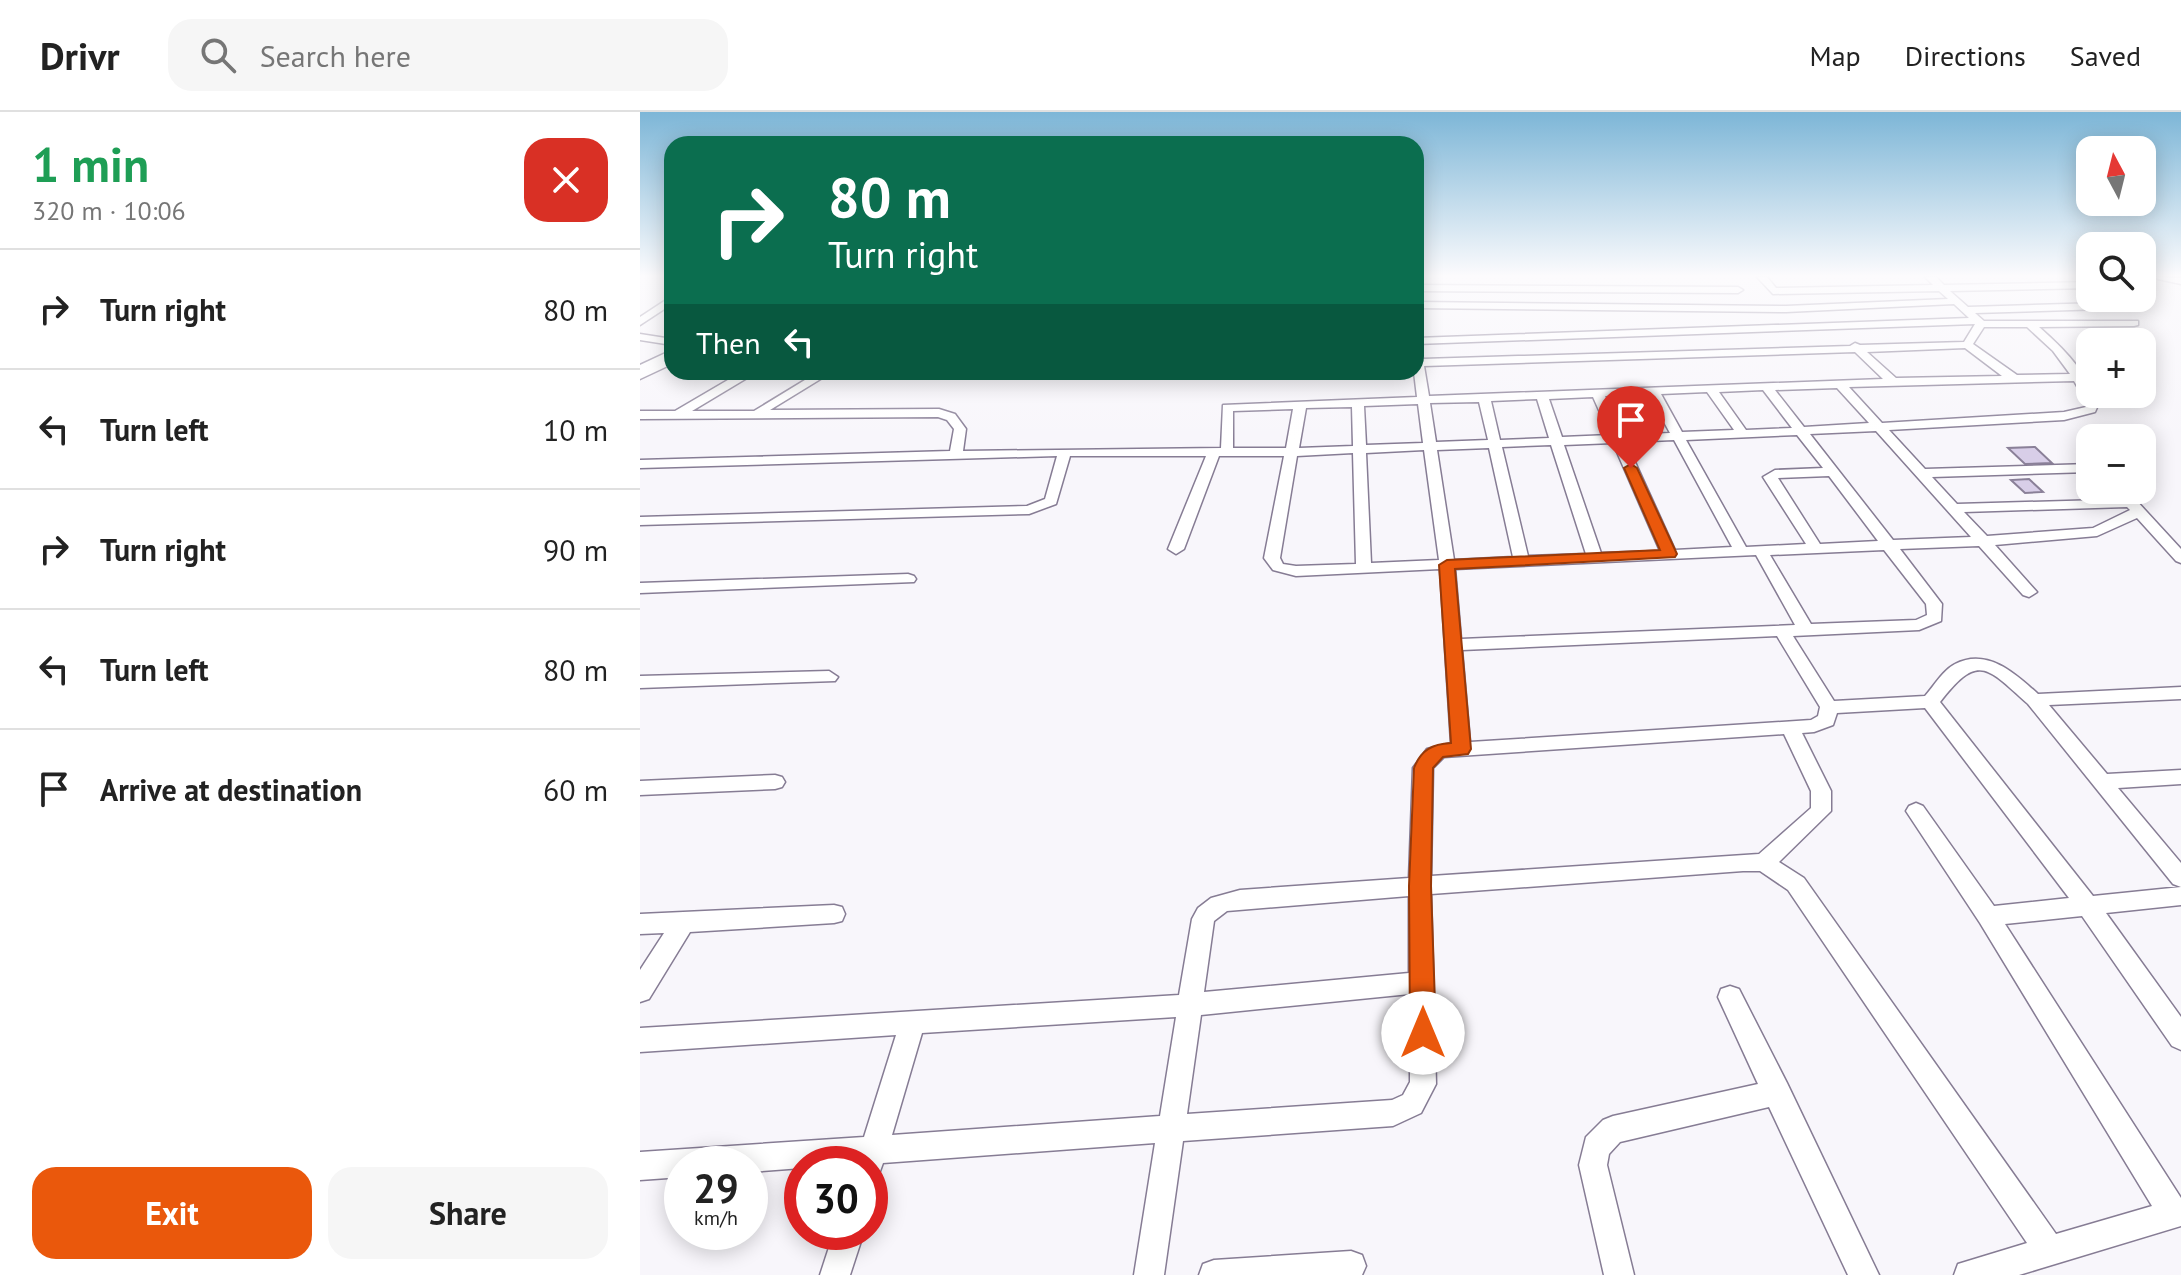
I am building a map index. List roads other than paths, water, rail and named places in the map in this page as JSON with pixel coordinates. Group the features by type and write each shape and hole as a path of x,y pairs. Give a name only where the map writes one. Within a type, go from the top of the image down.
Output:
{"street":[{"path":"1424,355 1473,331"},
{"path":"1560,331 1588,335 1703,331"},
{"path":"1586,331 1603,357"},
{"path":"1839,331 1893,382"},
{"path":"1967,345 1975,331"},
{"path":"2038,331 2057,349 2076,374"},
{"path":"640,337 664,343"},
{"path":"1424,358 1603,357 1967,345 2014,379"},
{"path":"1228,388 1300,406 1484,396 2076,377"},
{"path":"677,414 737,380"},
{"path":"758,412 812,380"},
{"path":"1228,388 1280,380"},
{"path":"1419,380 1447,565 1461,749"},
{"path":"1840,384 2029,592"},
{"path":"1455,645 1919,625 1935,617 1934,604 1766,386"},
{"path":"1176,549 1220,451 1228,388"},
{"path":"1710,388 1742,433"},
{"path":"1653,391 1741,551"},
{"path":"1597,392 1669,554"},
{"path":"1541,394 1595,558"},
{"path":"1484,396 1522,561"},
{"path":"1358,403 1364,569"},
{"path":"1300,406 1272,558 1278,567 1296,571 2061,537 2097,532 2126,504"},
{"path":"640,464 1065,452 1293,452 1557,442 1880,427 2082,413 2091,408"},
{"path":"640,415 939,413 957,422 960,429 956,455"},
{"path":"640,521 1029,510 1051,501 1065,452"},
{"path":"1921,473 2076,468"},
{"path":"1815,547 1770,477 1775,474 1832,472"},
{"path":"1953,508 2076,503"},
{"path":"2132,504 2181,558"},
{"path":"1760,550 1806,630"},
{"path":"640,588 908,579"},
{"path":"888,1155 1173,1128 1393,1113 1412,1104 1423,1084 1420,886 1423,768 1427,759 1439,751 1461,749 1814,726 1826,720 1829,707 1782,631"},
{"path":"1829,707 1930,702 1961,668 1988,666 2003,672 2034,700 2181,878"},
{"path":"640,682 829,677"},
{"path":"2034,700 2181,693"},
{"path":"1930,702 2089,907 2181,1038"},
{"path":"1764,863 1821,811 1823,801 1790,728"},
{"path":"2100,782 2181,777"},
{"path":"640,788 775,782"},
{"path":"1916,811 1988,916 2178,1213 1969,1275"},
{"path":"1149,1275 1189,1005 1203,919 1208,910 1225,901 1240,899 1743,862 1764,863 1796,884 2049,1250"},
{"path":"1988,916 2181,896"},
{"path":"640,924 834,914"},
{"path":"640,991 683,923"},
{"path":"640,1040 1189,1005 1423,982"},
{"path":"1730,997 1864,1275"},
{"path":"874,1146 913,1022"},
{"path":"1619,1275 1593,1165 1596,1147 1613,1130 1778,1092"},
{"path":"640,1166 784,1160"},
{"path":"835,1275 843,1250"},
{"path":"1214,1275 1351,1266"}]}
